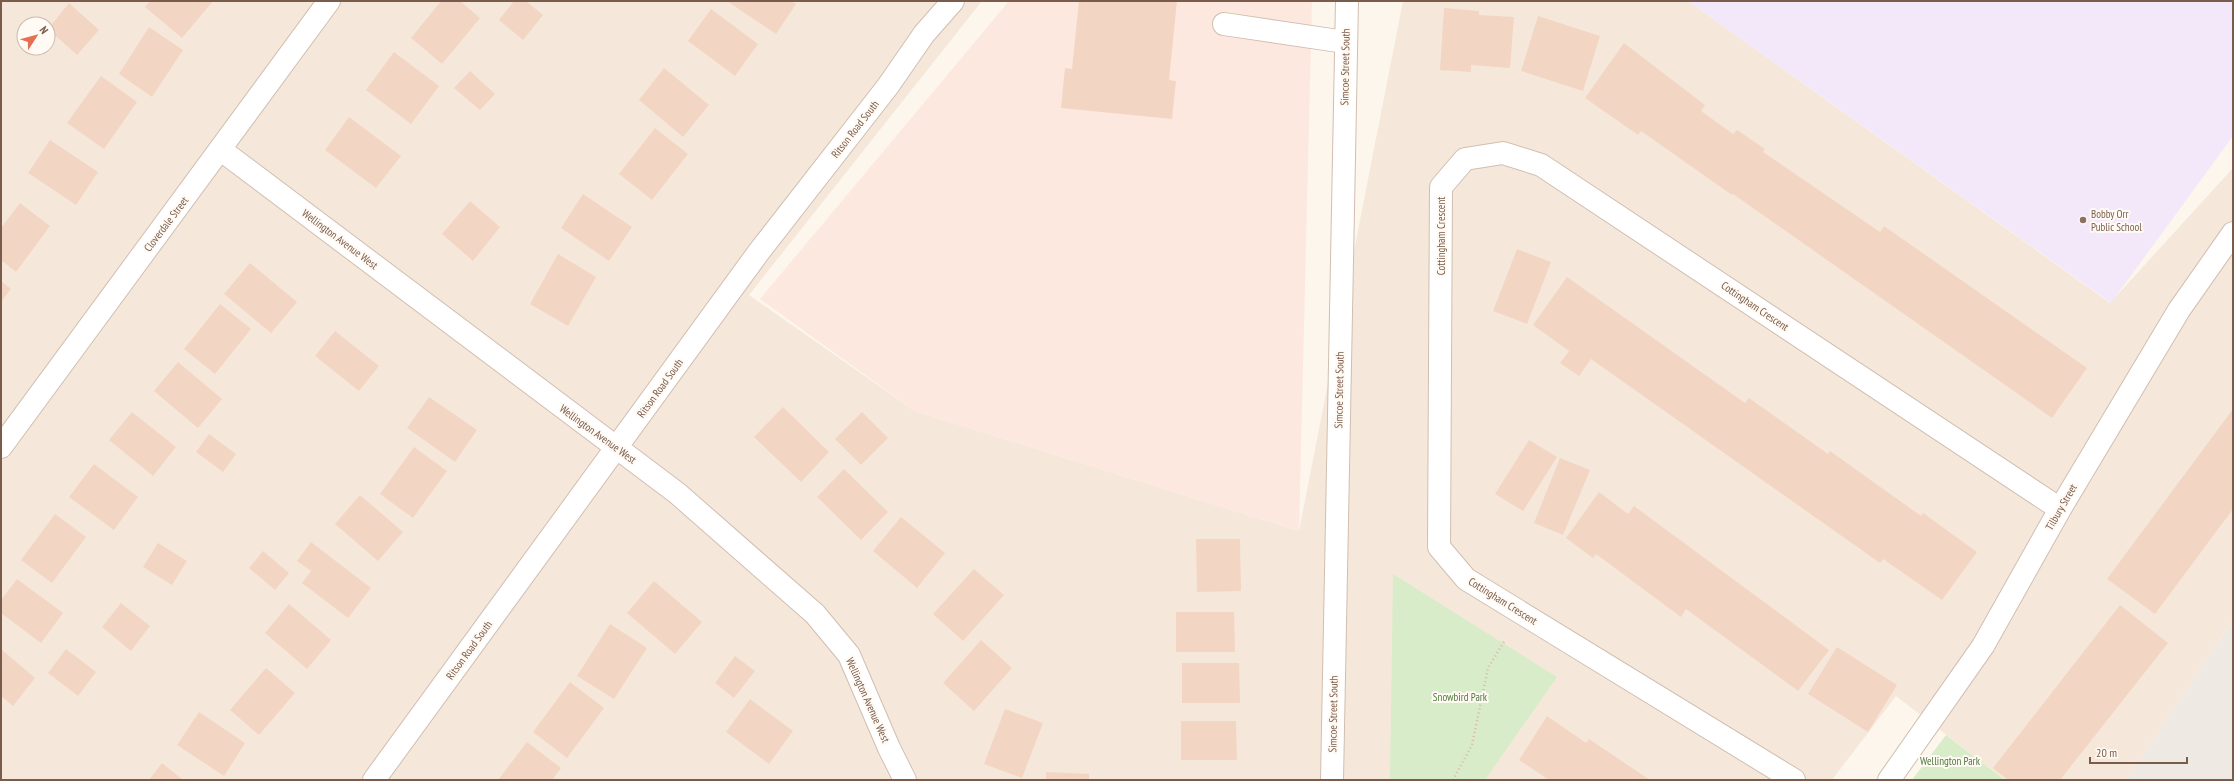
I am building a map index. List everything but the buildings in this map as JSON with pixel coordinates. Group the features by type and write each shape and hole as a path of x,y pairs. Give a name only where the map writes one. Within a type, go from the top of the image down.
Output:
{"street":[{"name":"Cloverdale Street","path":"1,447 221,150 329,1"},
{"name":"Ritson Road South","path":"374,780 758,253 888,86 924,34 953,1"},
{"name":"Simcoe Street South","path":"1332,780 1344,172 1345,42 1347,1"},
{"path":"1224,24 1345,42"},
{"name":"Wellington Avenue West","path":"221,150 677,493 815,614 849,655 889,748 905,780"},
{"name":"Cottingham Crescent","path":"1794,780 1466,579 1439,547 1441,186 1465,159 1503,153 1542,165 2060,509"},
{"name":"Tilbury Street","path":"1889,780 1983,646 2060,509 2179,310 2233,233"}],"path":[{"path":"1453,780 1472,745 1488,668 1505,640"}],"shaded area":[{"path":"1,1 982,1 749,295 915,411 1299,531 1403,1 1688,1 2110,303 2233,168 2233,619 2126,780 2005,780 1896,696 1832,780 1,780"},
{"path":"1009,1 1312,1 1299,531 915,411 760,299"},
{"name":"Bobby Orr Public School","path":"1688,1 2233,1 2233,136 2111,303"},
{"path":"2233,619 2233,780 2126,780"}],"green space":[{"name":"Snowbird Park","path":"1393,574 1557,677 1485,780 1390,780"},
{"name":"Wellington Park","path":"1946,735 2005,780 1912,780"}],"place":[{"name":"Bobby Orr Public School","path":"2083,220"}]}
